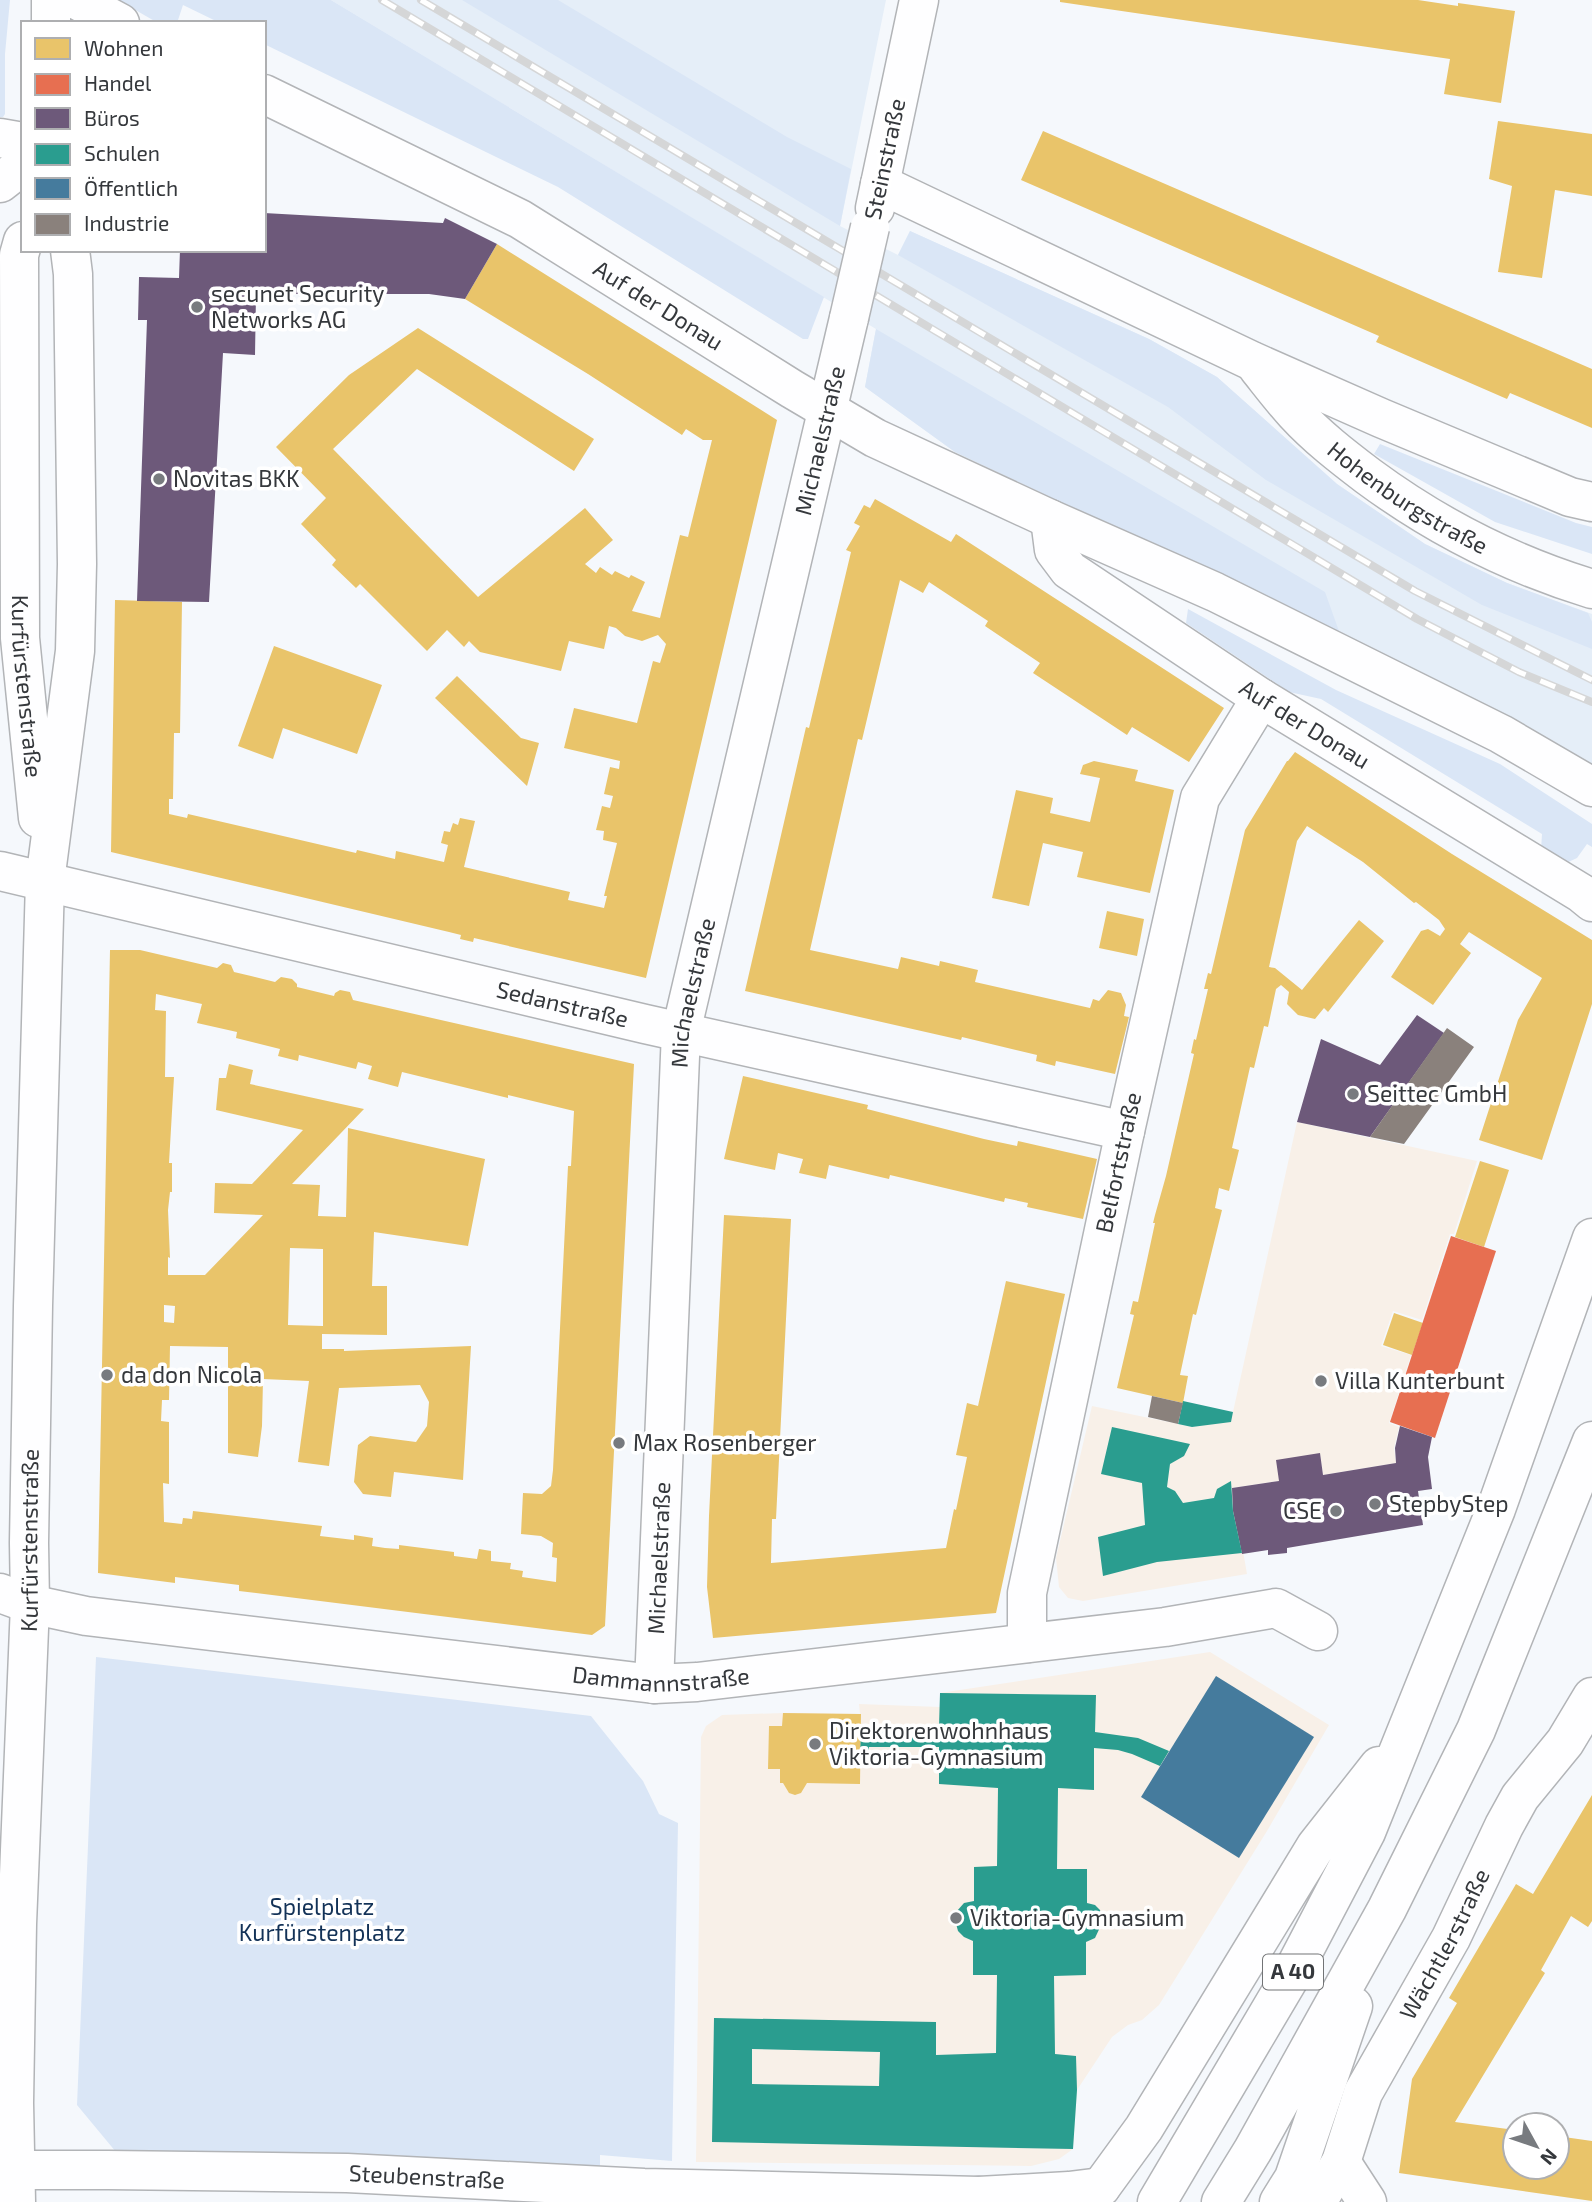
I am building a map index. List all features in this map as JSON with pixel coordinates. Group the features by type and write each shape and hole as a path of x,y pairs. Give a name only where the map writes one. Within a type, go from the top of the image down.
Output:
{"main road":[{"path":"51,0 51,21"},
{"path":"76,0 116,21"},
{"name":"Steinstraße","path":"849,318 919,0"},
{"name":"Auf der Donau","path":"266,95 520,219 876,438 1265,617 1501,734 1592,787"},
{"path":"0,138 21,142"},
{"path":"0,183 21,167"},
{"name":"Hohenburgstraße","path":"880,184 1252,361 1381,418 1570,496 1592,502"},
{"name":"Kurfürstenstraße","path":"21,248 9,335 20,638 45,881"},
{"name":"Kurfürstenstraße","path":"11,2181 17,1938 15,1598 29,1544 45,881 75,651 77,564 74,302 70,252"},
{"name":"Michaelstraße","path":"654,1684 681,1032 849,318"},
{"name":"Hohenburgstraße","path":"1252,361 1295,413 1321,439 1407,504 1457,534 1508,559 1592,589"},
{"name":"Auf der Donau","path":"1050,519 1054,550 1069,570 1117,604 1261,698 1592,902"},
{"name":"Belfortstraße","path":"1027,1643 1027,1594 1125,1131 1200,798 1261,698"},
{"name":"Sedanstraße","path":"0,871 681,1032 1125,1131"},
{"name":"A 40","path":"1157,2202 1290,1977 1366,1832 1496,1509 1592,1238"},
{"name":"A 40","path":"1221,2202 1253,2150 1387,1909 1476,1730 1592,1441"},
{"name":"Dammannstraße","path":"15,1598 86,1616 654,1684 724,1679 1165,1627 1276,1608 1318,1631"},
{"name":"Wächtlerstraße","path":"1317,2202 1341,2162 1363,2093 1451,1938 1504,1826 1520,1797 1565,1742 1592,1697"},
{"path":"1097,2194 1144,2128 1316,1846 1406,1731"},
{"path":"1279,2202 1294,2178 1387,1909"},
{"path":"1341,2162 1367,2202"},
{"name":"Steubenstraße","path":"11,2181 108,2169 347,2173 645,2195 981,2199 1069,2192 1097,2194"}],"shaded area":[{"path":"331,0 886,0 840,226 898,255 910,231 1149,339 1217,377 1337,484 1425,544 1507,583 1592,614 1592,768 1340,634 955,452 865,387 876,329"},
{"name":"Villa Kunterbunt","path":"1297,1122 1477,1161 1454,1234 1450,1234 1422,1320 1393,1311 1381,1346 1411,1355 1389,1423 1399,1427 1394,1448 1396,1463 1323,1475 1320,1454 1279,1481 1232,1488 1247,1574 1083,1601 1068,1598 1059,1587 1056,1558 1092,1406 1192,1427 1231,1421"},
{"name":"Viktoria-Gymnasium","path":"1210,1652 1329,1725 1159,2005 1142,2020 1128,2025 1112,2037 1077,2090 1073,2149 1059,2159 1031,2166 696,2162 701,1737 706,1726 722,1715 860,1714 859,1704 940,1707 940,1693"}],"green space":[{"path":"0,0 10,0 3,117 0,117"},
{"path":"118,0 331,0 824,297 808,339 803,339 558,187 266,45 266,21 216,21 183,5 178,21 155,21"},
{"path":"462,0 558,0 787,137 851,169 840,226"},
{"path":"910,231 1149,339 1217,377 1337,484 1425,544 1507,583 1588,613 1592,622 1592,649 1482,605 1266,480 1168,407 898,255"},
{"path":"876,329 1325,592 1340,634 955,452 865,387"},
{"path":"1380,444 1576,523 1592,527 1592,554 1495,522 1374,454"},
{"path":"1188,609 1336,690 1500,764 1592,824 1592,847 1587,844 1577,858 1562,865 1541,850 1542,834 1321,699 1289,692 1186,623"},
{"name":"Spielplatz Kurfürstenplatz","path":"96,1657 591,1716 643,1781 659,1814 678,1823 672,2161 600,2155 600,2168 116,2152 77,2105"}],"building: Wohnen":[{"path":"1060,0 1418,0 1515,11 1501,103 1444,94 1450,59"},
{"path":"1498,121 1592,134 1592,196 1555,190 1542,278 1498,272 1512,186 1489,179"},
{"path":"1043,131 1592,369 1592,428 1510,393 1507,399 1376,342 1379,336 1021,180"},
{"path":"497,244 777,420 646,978 474,938 473,942 460,939 461,935 449,932 111,852 115,600 182,602 180,733 174,733 173,799 169,799 169,814 187,818 188,814 356,853 357,850 395,859 396,851 444,862 448,845 441,843 444,831 450,832 453,823 458,825 460,818 475,821 464,867 570,892 568,900 604,908 607,896 604,896 617,843 603,840 604,831 596,830 602,806 610,808 613,796 604,794 610,767 619,769 620,761 564,748 574,708 637,723 653,661 660,663 666,644 658,635 642,641 625,636 609,626 604,649 569,641 561,671 480,652 469,641 464,647 447,630 427,651 360,584 356,588 332,565 336,560 301,524 326,498 276,447 349,375 418,328 594,439 574,471 417,369 333,449 478,597 585,508 613,540 585,564 596,573 600,567 612,575 615,571 645,582 632,611 660,618 680,535 688,537 712,440 703,440 686,429 682,435 465,299"},
{"path":"875,499 951,542 956,534 1224,708 1189,762 1132,727 1127,735 1033,673 1040,663 985,626 988,621 929,582 923,593 900,580 862,740 858,739 810,950 898,969 901,957 939,966 940,961 978,970 975,982 1090,1008 1093,999 1099,1001 1108,990 1121,993 1126,1005 1124,1016 1129,1017 1115,1074 1056,1061 1055,1066 1036,1061 1037,1055 745,991 806,727 809,728 851,552 846,550 860,526 854,523 864,505 870,508"},
{"path":"274,646 382,685 357,754 283,728 273,759 238,746"},
{"path":"457,676 521,738 539,743 527,786 435,698"},
{"path":"1295,752 1452,854 1592,940 1592,1004 1542,1160 1479,1140 1518,1020 1542,978 1469,932 1460,944 1471,953 1433,1005 1391,977 1421,931 1428,929 1440,936 1445,929 1439,920 1363,862 1307,826 1297,841 1269,967 1275,968 1302,990 1359,920 1384,941 1328,1012 1324,1008 1315,1019 1298,1015 1287,1004 1289,992 1281,985 1276,989 1268,1027 1264,1026 1254,1068 1250,1067 1232,1148 1239,1150 1229,1191 1219,1188 1215,1208 1222,1210 1196,1315 1193,1314 1180,1375 1188,1376 1183,1403 1117,1388 1134,1315 1130,1314 1133,1301 1138,1302 1153,1223 1194,1054 1191,1053 1194,1039 1196,1040 1208,989 1204,989 1208,973 1211,974 1245,830"},
{"path":"1094,761 1138,770 1135,781 1174,790 1150,893 1077,877 1083,852 1043,843 1029,906 992,898 1016,790 1053,798 1050,813 1090,822 1100,778 1080,774 1083,765"},
{"path":"1107,911 1144,919 1137,956 1099,948"},
{"path":"110,950 140,950 217,968 223,963 231,965 234,972 275,982 281,977 292,979 297,987 334,996 340,990 350,992 353,1000 634,1064 605,1626 592,1635 239,1591 239,1585 175,1577 175,1583 98,1573","holes":["156,994 202,1004 197,1023 237,1032 236,1038 280,1049 278,1056 298,1061 299,1055 356,1069 358,1062 372,1066 368,1079 398,1087 402,1072 574,1111 571,1166 568,1166 551,1486 542,1494 523,1493 521,1534 541,1536 553,1543 552,1557 557,1558 556,1582 522,1577 523,1571 510,1569 511,1563 491,1561 491,1551 479,1549 477,1559 454,1556 454,1552 399,1545 399,1549 385,1548 372,1546 373,1538 354,1535 354,1540 320,1536 322,1526 193,1511 192,1519 183,1518 182,1524 164,1522 163,1483 169,1484 169,1422 161,1421 162,1400 169,1400 170,1346 228,1347 228,1453 258,1457 263,1379 309,1381 298,1462 329,1466 339,1388 420,1385 429,1402 427,1426 416,1442 370,1436 358,1445 354,1482 363,1494 391,1497 394,1472 463,1480 471,1346 344,1351 322,1349 322,1334 387,1335 387,1286 372,1286 374,1232 468,1246 485,1159 348,1128 346,1217 318,1216 320,1185 292,1184 364,1109 250,1084 253,1070 229,1064 226,1078 219,1078 216,1110 303,1130 252,1184 215,1183 214,1213 263,1215 205,1275 168,1275 168,1210 172,1192 172,1163 169,1163 174,1077 165,1077 166,1011 155,1010","290,1248 323,1249 323,1326 288,1325","164,1305 175,1306 174,1323 164,1322"]},
{"path":"743,1076 868,1105 867,1109 984,1139 1017,1146 1018,1141 1097,1159 1083,1219 1027,1207 1028,1203 1005,1198 1004,1202 890,1175 889,1179 829,1165 826,1179 799,1173 803,1159 778,1153 775,1170 724,1159"},
{"path":"1480,1161 1509,1170 1484,1247 1455,1237"},
{"path":"724,1215 791,1219 776,1519 772,1519 771,1563 946,1548 967,1457 956,1455 967,1403 978,1406 1006,1281 1065,1294 996,1613 713,1638 707,1587"},
{"path":"1394,1313 1423,1323 1412,1355 1383,1345"},
{"name":"Direktorenwohnhaus Viktoria-Gymnasium","path":"783,1713 861,1714 860,1784 807,1783 801,1793 789,1793 783,1783 780,1783 780,1769 768,1769 769,1726 782,1726"},
{"path":"1592,1795 1592,1921 1588,1927 1571,1916 1541,1970 1545,1973 1455,2122 1501,2128 1501,2181 1571,2181 1571,2138 1592,2141 1592,2201 1399,2173 1412,2079 1457,2003 1449,1998 1516,1884 1533,1894"}],"building: Handel":[{"path":"1451,1236 1496,1251 1435,1438 1390,1422"}],"building: Büros":[{"path":"266,213 443,223 445,218 497,244 465,299 429,294 256,294 255,355 223,353 209,602 137,601 147,320 138,320 139,277 179,278 180,252 266,252"},
{"name":"Seittec GmbH","path":"1417,1015 1444,1033 1370,1137 1297,1122 1321,1039 1380,1065"},
{"path":"1400,1426 1432,1437 1428,1457 1432,1489 1418,1491 1423,1525 1287,1548 1287,1553 1268,1555 1268,1550 1242,1554 1233,1511 1232,1488 1279,1481 1276,1460 1320,1453 1323,1475 1396,1463 1395,1448"}],"building: Schulen":[{"path":"1183,1401 1233,1412 1231,1422 1192,1427 1178,1424"},
{"path":"1112,1427 1190,1444 1184,1456 1170,1464 1167,1487 1175,1491 1183,1503 1214,1498 1217,1489 1231,1481 1233,1511 1242,1553 1157,1562 1103,1576 1098,1537 1145,1525 1142,1483 1101,1474"},
{"name":"Viktoria-Gymnasium","path":"940,1693 1096,1695 1095,1732 1138,1738 1169,1751 1160,1766 1118,1750 1094,1748 1094,1790 1058,1788 1057,1869 1087,1869 1087,1903 1100,1910 1103,1921 1095,1938 1086,1942 1086,1975 1054,1976 1055,2054 1076,2056 1073,2149 712,2142 714,2018 936,2022 936,2055 996,2053 997,1975 973,1975 973,1941 958,1931 955,1920 957,1911 964,1903 974,1901 974,1867 997,1866 998,1788 939,1784 939,1747 869,1747 869,1761 860,1761 861,1726 939,1727","holes":["752,2049 880,2052 879,2086 752,2084"]}],"building: Öffentlich":[{"name":"Viktoria-Gymnasium","path":"1216,1676 1314,1737 1239,1858 1141,1797"}],"building: Industrie":[{"path":"1447,1028 1474,1047 1404,1144 1370,1137"},
{"path":"1152,1396 1183,1403 1178,1424 1148,1417"}],"railway":[{"path":"382,0 1417,619 1519,672 1592,702"},
{"path":"421,0 1415,591 1592,680"}],"place":[{"name":"secunet Security Networks AG","path":"197,307"},
{"name":"Novitas BKK","path":"159,479"},
{"name":"Seittec GmbH","path":"1353,1094"},
{"name":"da don Nicola","path":"107,1375"},
{"name":"Villa Kunterbunt","path":"1321,1381"},
{"name":"Max Rosenberger","path":"619,1443"},
{"name":"StepbyStep","path":"1375,1504"},
{"name":"CSE","path":"1336,1511"},
{"name":"Direktorenwohnhaus Viktoria-Gymnasium","path":"815,1744"},
{"name":"Viktoria-Gymnasium","path":"956,1918"}]}
